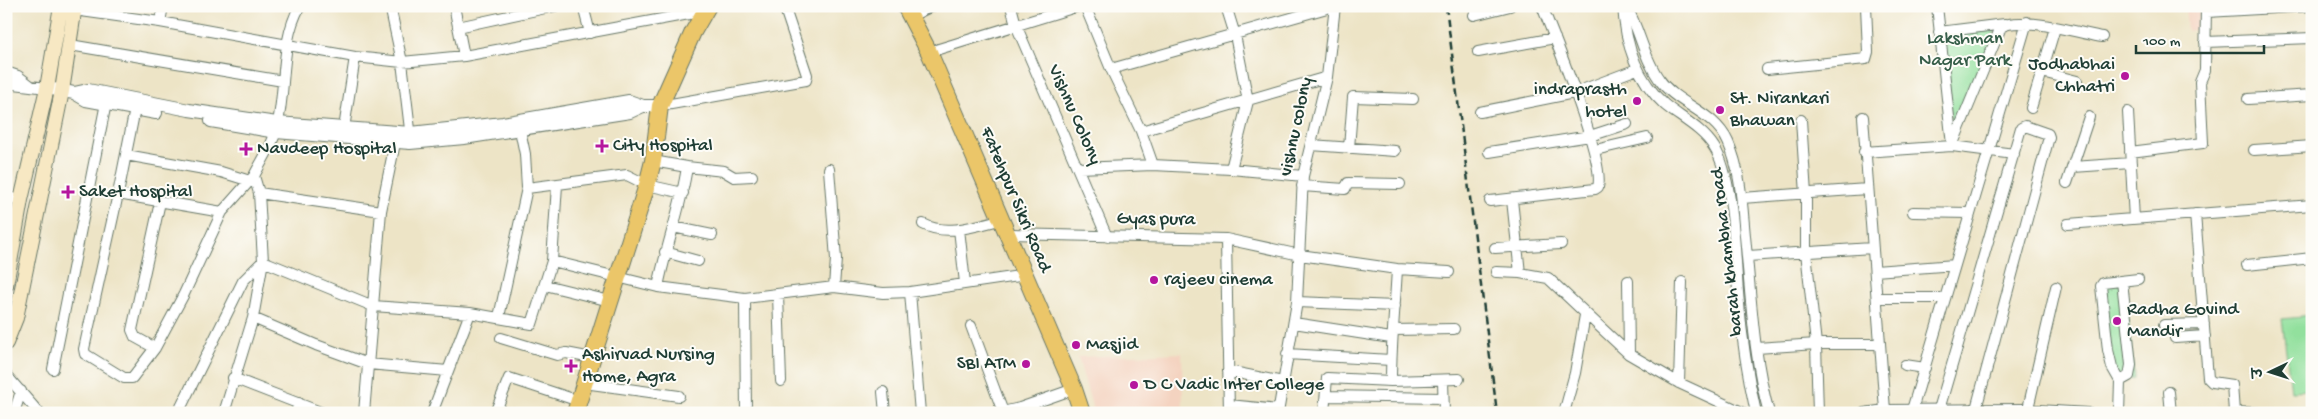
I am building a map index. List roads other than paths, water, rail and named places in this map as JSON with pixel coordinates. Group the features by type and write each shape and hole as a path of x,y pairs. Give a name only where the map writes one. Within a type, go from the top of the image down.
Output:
{"main road":[{"path":"6,284 11,232 21,200 47,88 61,6"},
{"path":"6,343 16,318 68,92 70,45 75,8"},
{"path":"577,407 647,184 653,161 660,106 693,32 707,8"},
{"name":"Fatehpur Sikri Road","path":"908,11 929,52 1006,227 1074,388 1082,413"}],"street":[{"path":"160,22 163,6"},
{"path":"136,105 84,352 129,379 154,348 184,294 222,212 252,179 277,128 292,24 300,6"},
{"path":"390,6 402,62 411,138"},
{"path":"454,6 464,56"},
{"path":"458,27 555,6"},
{"path":"583,6 590,33"},
{"path":"343,134 394,143 411,138 629,101 643,106 660,106 806,80 807,75 784,6"},
{"path":"908,11 932,6"},
{"name":"Vishnu Colony","path":"1010,6 1016,25 1106,237"},
{"path":"929,52 1079,6"},
{"path":"1085,6 1111,69 1141,131 1153,165"},
{"path":"1226,6 1235,35 1248,101 1231,169"},
{"path":"1111,69 1334,6"},
{"name":"vishnu colony","path":"1279,411 1297,302 1302,181 1327,77 1334,6"},
{"path":"1474,14 1510,6"},
{"path":"1490,201 1512,200 1595,189 1600,181 1595,150 1542,6"},
{"name":"barah khambha road","path":"1625,6 1624,26 1637,68 1649,87 1665,104 1714,146 1722,163 1730,207 1748,378 1756,413"},
{"name":"barah khambha road","path":"1625,6 1636,23 1647,58 1659,80 1714,122 1728,141 1734,159 1742,198 1757,348 1763,392 1769,413"},
{"path":"1767,69 1866,59 1868,52 1866,6"},
{"path":"1936,6 1952,146"},
{"path":"2073,167 2203,143 2200,82 2205,70 2207,9 2312,6"},
{"path":"75,8 288,46 355,57 402,62 464,56 590,33 707,8"},
{"path":"1940,32 2027,22 2102,37"},
{"path":"1912,410 2027,22"},
{"path":"1952,146 1998,31 2006,24"},
{"path":"2031,108 2055,28"},
{"path":"1478,52 1554,38"},
{"path":"2205,42 2312,38"},
{"path":"70,45 283,81"},
{"path":"343,134 355,57"},
{"path":"1480,112 1574,93 1637,68"},
{"path":"6,72 18,76 32,87"},
{"path":"2042,72 2077,81"},
{"path":"1141,131 1327,77"},
{"path":"6,83 68,92 86,100 136,105 277,128 411,138 520,130 630,112 643,106"},
{"path":"68,92 88,90 136,105"},
{"path":"2248,99 2312,94"},
{"path":"1349,148 1353,97 1413,99"},
{"path":"53,369 106,103"},
{"path":"2128,112 2134,219"},
{"path":"1863,116 1864,152 1885,410"},
{"path":"2068,183 2090,117"},
{"path":"1801,120 1806,194 1806,252 1816,344 1818,413"},
{"path":"1489,152 1590,136 1627,124"},
{"path":"1939,411 2022,127 2049,135 1976,409"},
{"path":"499,317 527,188 525,154 520,130"},
{"path":"1595,150 1647,138"},
{"path":"364,413 372,306 382,211 394,143"},
{"path":"1311,145 1395,151"},
{"path":"1864,152 1952,146 2014,154"},
{"path":"2254,150 2312,146"},
{"path":"126,155 252,179"},
{"path":"653,161 687,168 709,168 738,177 752,176"},
{"path":"1078,168 1153,165 1231,169 1345,189 1348,183 1400,184"},
{"path":"658,286 665,252 683,193 687,168"},
{"path":"830,170 836,259 834,287"},
{"path":"527,188 627,175 647,184 683,193"},
{"path":"224,413 233,378 253,318 263,261 259,194 252,179"},
{"path":"263,261 372,306 470,313 499,317 528,325 534,323 552,261 557,185"},
{"path":"1742,198 1867,189"},
{"path":"118,194 222,212"},
{"path":"259,194 382,211"},
{"path":"6,197 21,200"},
{"path":"1512,200 1520,272"},
{"path":"154,348 135,337 132,330 160,202"},
{"path":"2068,224 2312,205"},
{"path":"1913,212 1969,213"},
{"path":"2195,214 2210,381 2232,384 2234,413 2260,413"},
{"name":"Gyas pura","path":"923,224 936,230 1006,227 1106,237 1226,239 1300,255 1397,269 1449,272"},
{"path":"673,227 712,235"},
{"path":"959,229 965,283"},
{"path":"1226,239 1229,409 1279,411"},
{"path":"1495,248 1561,244"},
{"path":"1748,256 1872,248"},
{"path":"665,252 698,261"},
{"path":"2247,265 2312,258"},
{"path":"178,413 243,281 263,261"},
{"path":"552,261 658,286 745,298 834,287 884,293 910,292 1026,275"},
{"path":"1875,271 1955,265"},
{"path":"1391,381 1392,334 1396,306 1397,269"},
{"path":"1496,272 1520,272 1548,278 1585,315 1629,354 1679,383 1744,413"},
{"path":"2119,413 2120,381 2112,367 2108,350 2100,288 2103,283 2138,279"},
{"path":"2120,381 2129,376 2131,365 2122,280"},
{"path":"1628,281 1629,354"},
{"path":"1679,383 1682,282"},
{"path":"545,285 610,301"},
{"path":"2026,410 2056,287"},
{"path":"910,292 920,413"},
{"path":"778,295 781,380"},
{"path":"745,298 746,413"},
{"path":"1877,298 1946,298"},
{"path":"1297,302 1396,306"},
{"path":"432,413 470,313"},
{"path":"1563,413 1575,373 1585,315"},
{"path":"253,318 316,346 368,364 448,371"},
{"path":"1294,323 1392,334 1454,329"},
{"path":"2164,325 2204,324"},
{"path":"971,326 1003,412"},
{"path":"2175,338 2205,336"},
{"path":"501,338 557,354 566,353 592,358"},
{"path":"1757,348 1816,344 1880,344"},
{"path":"1287,354 1391,360"},
{"path":"1905,365 1925,368"},
{"path":"1228,371 1283,382"},
{"path":"6,375 22,391 39,413"},
{"path":"233,378 298,408 322,413"},
{"path":"495,413 509,378 577,407"},
{"path":"1324,413 1327,379 1329,378 1391,381 1443,381 1459,379"},
{"path":"1443,381 1444,413"},
{"path":"584,384 679,396"},
{"path":"998,413 1020,408 1074,388"},
{"path":"14,413 22,391"},
{"path":"883,392 885,413"},
{"path":"2170,392 2171,413"},
{"path":"1326,396 1443,398"},
{"path":"1864,413 1885,410 1961,411 1976,409 2088,413"}],"railway":[{"path":"1446,6 1497,413"}],"place":[{"name":"Jodhabhai Chhatri","path":"2125,76"},
{"name":"indraprasth hotel","path":"1637,101"},
{"name":"St. Nirankari Bhawan","path":"1720,110"},
{"name":"City Hospital","path":"602,146"},
{"name":"Navdeep Hospital","path":"246,149"},
{"name":"Saket Hospital","path":"68,192"},
{"name":"rajeev cinema","path":"1154,280"},
{"name":"Radha Govind Mandir","path":"2117,321"},
{"name":"Masjid","path":"1076,345"},
{"name":"SBI ATM","path":"1026,364"},
{"name":"Ashirvad Nursing Home, Agra","path":"571,366"},
{"name":"D C Vadic Inter College","path":"1134,385"}],"park label":[{"name":"Lakshman Nagar Park","path":"1965,50"}]}
